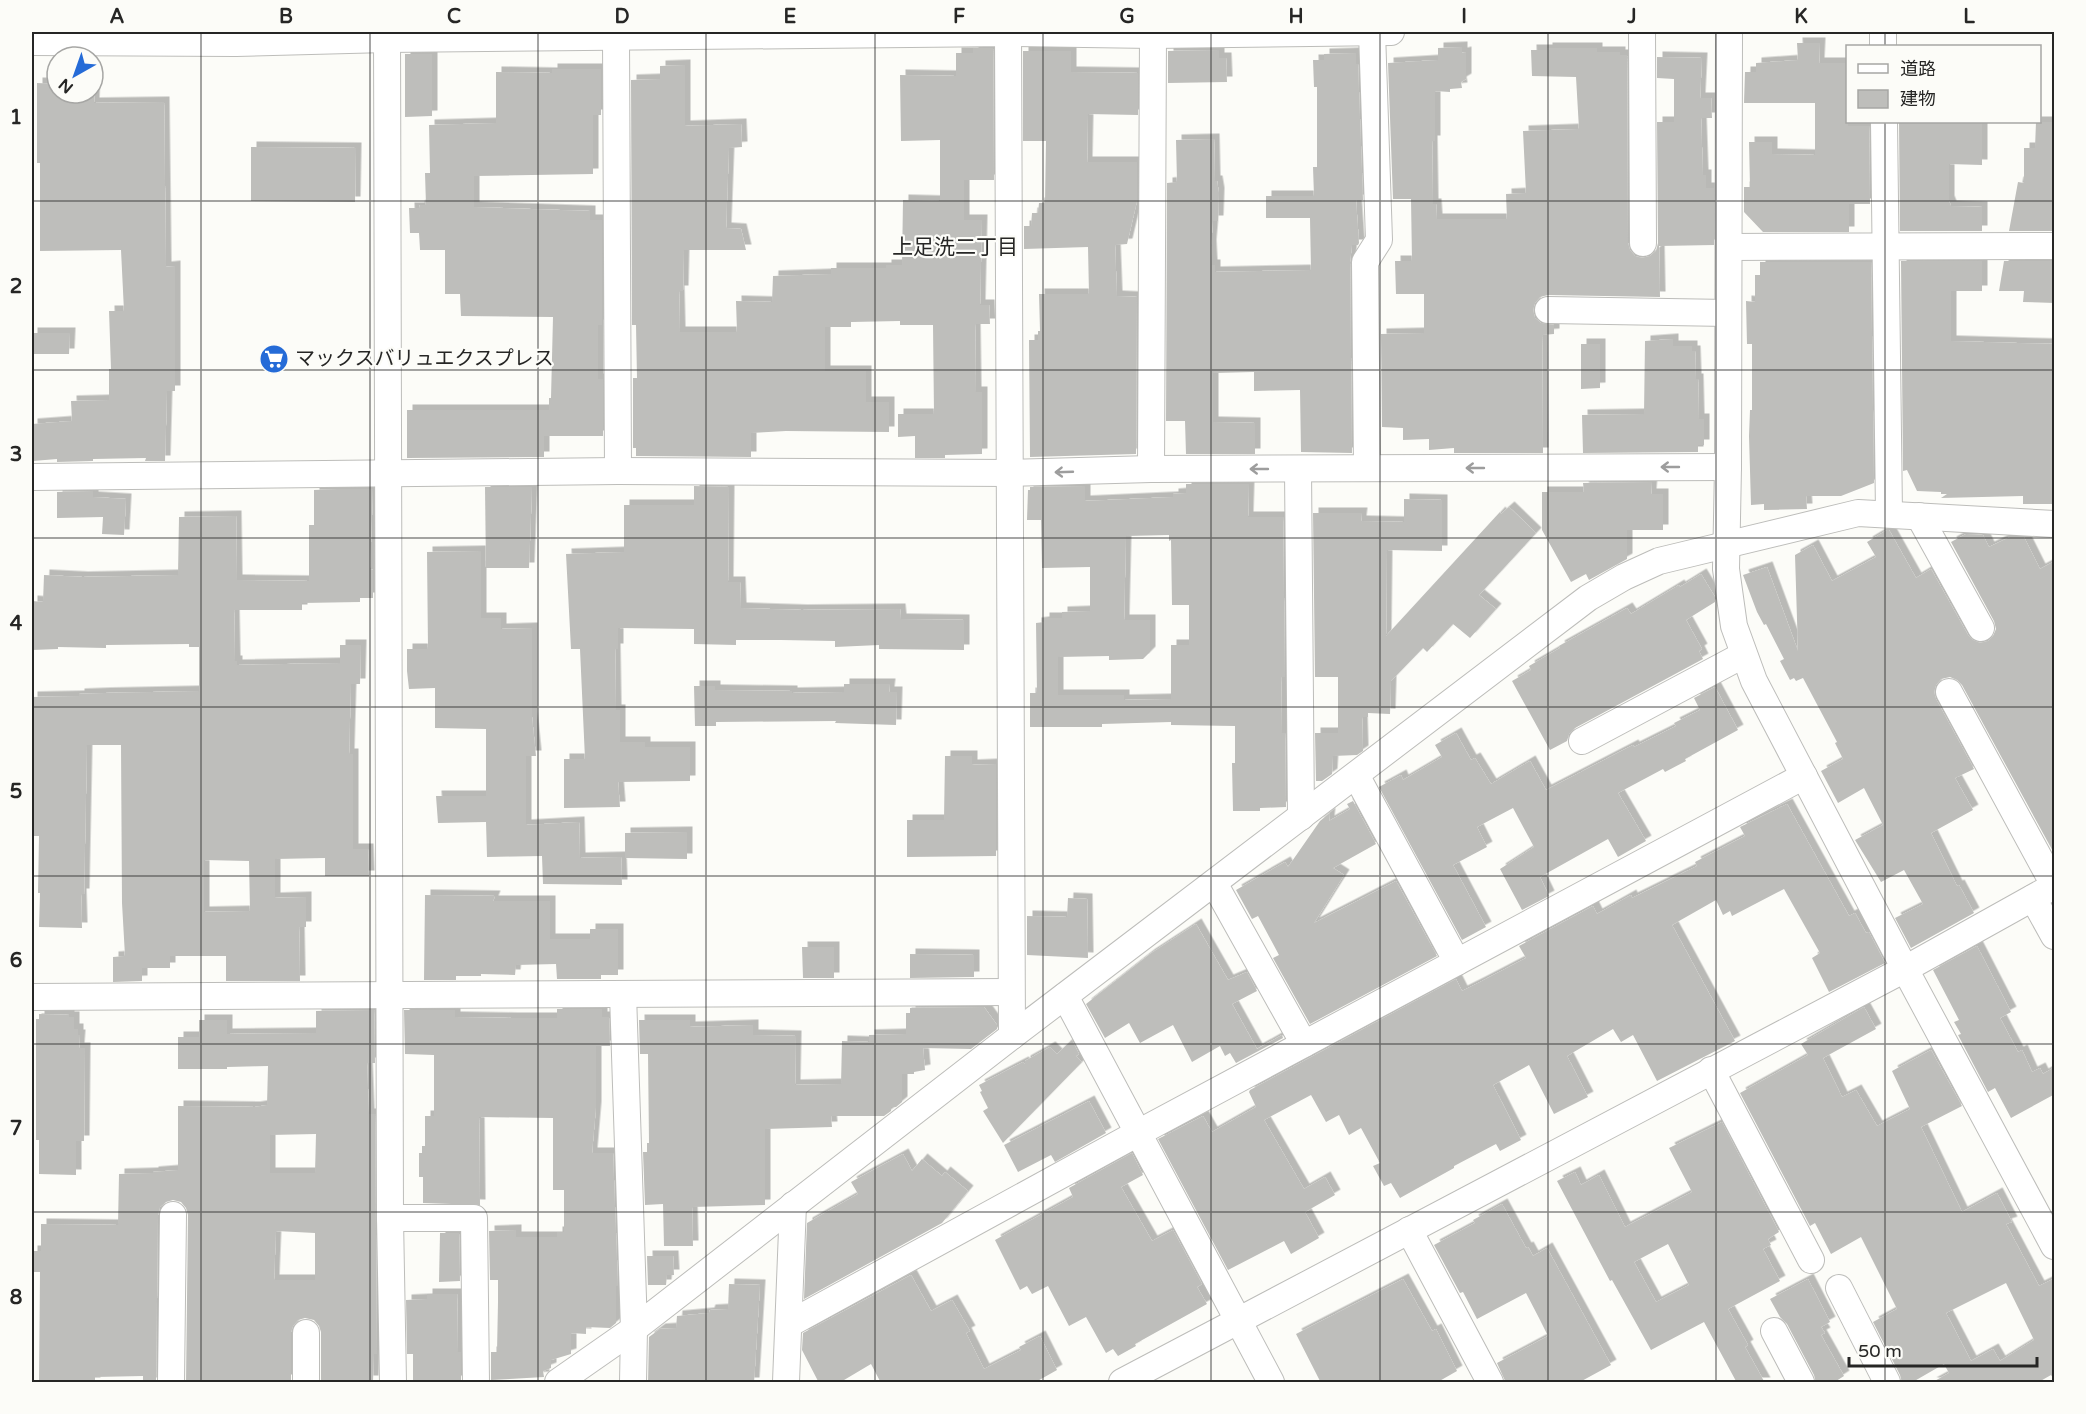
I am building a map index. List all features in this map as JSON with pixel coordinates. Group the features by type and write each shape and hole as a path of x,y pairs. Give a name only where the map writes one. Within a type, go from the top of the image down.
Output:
{"street":[{"path":"32,42 387,35 549,35 616,38 1008,32 1153,35 1391,32"},
{"path":"1008,32 1012,1036"},
{"path":"1367,468 1365,262 1379,240 1372,32"},
{"path":"1642,32 1643,243"},
{"path":"1729,32 1728,544 1726,569 1734,626 1754,681 1905,969 2055,1246"},
{"path":"387,35 390,1218 393,1383"},
{"path":"1151,469 1153,35"},
{"path":"616,38 618,471"},
{"path":"1884,123 1889,514"},
{"path":"1729,247 2055,246"},
{"path":"1548,310 1728,313"},
{"path":"32,477 618,471 1010,473 1151,469 1728,467"},
{"path":"1298,469 1301,817"},
{"path":"558,1383 634,1329 1012,1036 1588,598 1624,577 1659,561 1858,513 2055,524"},
{"path":"1918,516 1981,628"},
{"path":"1582,741 1743,655"},
{"path":"1949,692 2047,890 2055,936"},
{"path":"1356,775 1457,962"},
{"path":"789,1324 1138,1133 1804,776"},
{"path":"1214,883 1304,1044"},
{"path":"1122,1383 1905,969 2047,890"},
{"path":"32,997 1011,992"},
{"path":"623,994 634,1329 633,1383"},
{"path":"1065,996 1271,1383"},
{"path":"1712,1071 1811,1260"},
{"path":"786,1383 793,1205"},
{"path":"171,1383 173,1215"},
{"path":"390,1218 474,1218 476,1383"},
{"path":"1409,1230 1490,1383"},
{"path":"1839,1288 1887,1383"},
{"path":"1774,1331 1801,1383"},
{"path":"306,1333 306,1383"}],"building":[{"path":"1797,43 1820,43 1819,63 1846,63 1846,123 1848,126 1869,126 1870,204 1849,204 1849,232 1763,232 1744,212 1744,187 1750,187 1749,142 1772,142 1772,154 1815,155 1815,103 1744,103 1745,72 1756,72 1756,63 1798,60"},
{"path":"1462,47 1462,53 1466,52 1466,79 1461,82 1462,88 1450,89 1450,92 1435,91 1435,141 1432,141 1433,204 1436,204 1437,219 1507,219 1506,194 1526,193 1523,131 1579,129 1576,77 1532,76 1531,50 1597,48 1597,52 1620,52 1620,55 1627,55 1628,243 1635,256 1642,258 1650,256 1656,251 1658,243 1657,122 1674,122 1674,79 1657,78 1657,57 1702,58 1700,98 1711,98 1712,118 1701,118 1703,175 1706,175 1706,188 1714,188 1714,245 1659,246 1660,297 1548,295 1540,297 1535,303 1533,310 1535,318 1541,323 1554,325 1554,334 1542,335 1543,453 1454,453 1454,448 1429,450 1429,439 1403,440 1403,428 1382,427 1381,334 1424,333 1424,294 1396,294 1395,261 1412,261 1411,199 1393,199 1388,63 1438,60 1438,48"},
{"path":"973,48 993,48 994,180 964,180 964,220 982,220 980,305 989,305 990,324 975,324 976,392 982,392 982,454 915,458 915,436 898,437 898,414 934,414 933,325 900,325 900,321 851,322 851,327 825,327 825,371 866,371 866,402 889,402 889,432 751,433 751,457 636,456 636,448 633,448 633,378 637,378 636,325 632,325 631,80 660,79 660,66 685,65 685,126 741,124 742,147 729,148 726,228 741,229 746,250 684,250 683,291 679,291 680,332 737,332 736,301 772,302 773,276 831,274 831,268 886,268 886,265 902,265 903,200 940,201 940,140 901,141 900,75 956,76 956,53 973,53"},
{"path":"1219,50 1219,58 1226,58 1227,82 1168,83 1168,51"},
{"path":"1023,51 1071,51 1071,72 1138,73 1138,115 1088,114 1087,162 1137,162 1137,201 1127,244 1115,245 1117,296 1137,297 1136,454 1030,457 1029,340 1038,340 1038,331 1040,331 1039,294 1089,294 1088,247 1024,249 1024,226 1031,226 1032,213 1038,213 1039,203 1045,203 1046,141 1023,141"},
{"path":"1356,53 1363,200 1356,200 1359,243 1352,245 1350,262 1352,453 1301,452 1300,390 1254,391 1254,372 1213,373 1213,422 1255,423 1255,454 1186,454 1185,421 1166,421 1167,183 1177,182 1176,140 1214,139 1215,181 1217,181 1219,193 1218,221 1213,221 1211,245 1212,265 1215,265 1215,272 1311,270 1310,218 1266,218 1266,196 1314,196 1313,167 1317,167 1317,87 1314,87 1313,60 1324,60 1324,54"},
{"path":"405,54 432,54 432,116 405,117"},
{"path":"552,69 601,69 601,115 593,115 593,174 474,176 474,207 590,211 590,220 602,220 602,325 598,325 598,379 603,379 603,436 544,436 544,457 407,458 407,410 549,410 553,317 461,316 460,294 445,294 445,250 420,250 419,233 410,233 409,208 426,205 425,173 430,173 429,125 496,123 496,72 552,73"},
{"path":"37,83 45,83 45,105 164,102 166,267 175,266 175,391 167,391 165,461 145,461 146,458 33,461 32,424 72,421 71,401 109,400 109,369 111,369 109,311 124,311 121,250 40,251"},
{"path":"2055,122 2055,231 2009,231 2018,182 2024,183 2024,148 2035,148 2036,123"},
{"path":"1899,123 1982,123 1982,165 1949,164 1949,201 1951,206 1982,207 1982,231 1900,231"},
{"path":"251,147 356,148 355,202 251,201"},
{"path":"1901,261 1982,261 1982,291 1951,291 1951,341 2055,344 2055,504 2023,504 2023,496 1941,498 1947,494 1917,491 1907,470 1903,471"},
{"path":"2004,261 2055,261 2055,303 2023,302 2024,291 1999,291"},
{"path":"1760,262 1871,262 1874,483 1841,496 1806,496 1807,509 1764,510 1764,504 1751,505 1749,436 1750,410 1752,410 1752,344 1747,344 1746,301 1755,302 1755,275 1760,275"},
{"path":"32,333 70,333 69,354 32,354"},
{"path":"1673,339 1673,346 1692,346 1692,351 1695,351 1699,419 1704,419 1704,445 1698,445 1698,452 1583,453 1582,415 1644,414 1645,341"},
{"path":"1581,344 1600,344 1600,388 1581,389"},
{"path":"1652,482 1651,494 1663,494 1663,530 1627,530 1627,559 1589,580 1586,574 1571,582 1542,530 1542,492 1584,492 1583,483"},
{"path":"1186,484 1249,484 1248,517 1283,517 1285,677 1281,677 1282,733 1285,733 1286,807 1260,808 1260,811 1233,811 1232,763 1235,763 1235,726 1171,725 1171,722 1102,724 1102,727 1030,727 1030,693 1037,693 1036,623 1044,622 1044,618 1062,618 1062,612 1090,611 1090,567 1042,568 1041,520 1027,520 1030,487 1085,486 1085,501 1173,497 1173,494 1186,493","holes":["1169,535 1169,541 1171,540 1172,605 1189,605 1189,645 1171,645 1171,699 1124,700 1124,695 1058,695 1058,657 1109,656 1109,660 1143,659 1150,652 1150,620 1124,620 1126,536"]},
{"path":"694,486 729,487 728,582 740,582 741,608 900,609 901,619 964,620 964,650 879,649 879,645 835,647 835,641 736,640 736,645 694,644 694,629 618,628 618,649 615,649 616,710 620,710 620,742 645,742 645,747 690,747 690,781 618,782 620,807 564,808 564,759 585,759 580,649 571,649 566,554 624,552 624,505 694,505"},
{"path":"485,487 532,487 529,568 486,568"},
{"path":"373,489 370,569 373,570 373,598 360,598 360,602 302,603 302,610 234,610 235,661 237,665 340,663 340,645 361,645 360,684 351,684 349,754 353,754 353,849 368,849 369,876 325,876 325,858 275,859 275,898 306,897 306,927 299,927 300,981 226,981 226,956 170,956 170,968 142,968 142,981 113,982 113,957 125,956 122,903 121,745 87,745 84,894 81,894 82,928 39,927 39,836 33,836 32,697 199,691 199,647 189,647 189,644 106,645 106,648 58,647 58,649 32,650 32,601 43,602 44,575 83,577 178,575 179,517 236,516 237,580 309,581 309,525 314,525 314,490","holes":["204,860 249,861 250,911 204,912"]},
{"path":"93,491 93,497 126,499 124,535 102,534 103,517 57,518 57,492"},
{"path":"1404,499 1442,500 1442,551 1387,550 1386,636 1500,512 1501,514 1509,507 1536,533 1479,595 1496,609 1470,638 1453,624 1427,652 1423,648 1391,681 1390,714 1368,713 1368,717 1362,717 1363,751 1357,755 1333,756 1332,774 1322,781 1316,781 1315,733 1338,733 1338,677 1315,677 1313,513 1362,513 1361,521 1404,522"},
{"path":"1887,530 1916,578 1931,569 1968,635 1980,643 1988,641 1993,636 1996,629 1994,621 1951,542 1966,534 1983,535 1989,547 2010,537 2024,537 2040,569 2055,561 2055,855 1962,685 1950,677 1941,679 1934,692 1936,699 1974,769 1955,778 1973,810 1931,833 1957,886 1959,885 1974,913 1911,948 1895,918 1923,904 1904,870 1881,882 1855,840 1883,825 1864,788 1838,803 1821,771 1843,759 1835,743 1837,742 1803,678 1796,681 1794,678 1790,680 1780,661 1784,659 1766,624 1764,625 1757,612 1743,575 1767,567 1798,651 1795,555 1813,545 1832,581 1876,557 1867,542"},
{"path":"481,551 481,618 501,618 501,629 532,628 532,717 536,756 526,756 526,825 579,822 580,858 621,857 622,885 543,884 542,856 487,857 486,822 438,823 436,796 486,796 486,729 435,728 435,688 409,689 407,649 428,649 427,552"},
{"path":"1701,574 1715,597 1715,602 1686,620 1702,649 1699,651 1703,659 1575,728 1569,734 1567,741 1550,750 1512,681 1531,670 1529,666 1560,648 1559,646 1627,608 1631,614"},
{"path":"844,684 890,684 889,692 897,692 896,725 835,723 836,721 716,722 716,726 695,726 694,686 715,686 715,690 792,691 792,693 844,692"},
{"path":"1715,687 1738,730 1685,759 1686,761 1665,772 1663,769 1618,793 1646,841 1618,857 1608,839 1540,877 1549,896 1522,910 1500,869 1534,847 1513,808 1477,827 1487,847 1453,865 1486,927 1462,940 1379,787 1401,775 1403,780 1442,757 1435,745 1456,733 1471,760 1475,758 1491,784 1530,761 1546,790 1633,745 1634,747 1676,726 1674,723 1700,710 1694,698"},
{"path":"945,756 972,756 972,765 996,764 996,856 907,857 907,820 944,820"},
{"path":"1353,801 1376,844 1333,868 1344,875 1314,923 1396,881 1437,956 1310,1024 1273,958 1279,955 1258,916 1252,919 1236,890 1285,862 1288,867 1320,821 1330,813 1329,821 1350,809 1347,804"},
{"path":"1787,804 1849,916 1855,913 1866,933 1869,932 1885,963 1829,992 1812,958 1820,953 1784,889 1732,916 1730,911 1723,915 1716,900 1672,925 1735,1041 1657,1081 1633,1035 1621,1042 1613,1029 1567,1056 1588,1097 1554,1114 1529,1065 1493,1085 1521,1140 1500,1151 1496,1144 1400,1198 1391,1183 1384,1186 1373,1166 1380,1163 1361,1128 1349,1135 1339,1115 1326,1122 1311,1095 1264,1120 1304,1189 1325,1177 1335,1195 1305,1212 1319,1238 1291,1254 1284,1241 1228,1270 1158,1139 1203,1116 1212,1132 1256,1107 1250,1090 1456,979 1462,991 1526,958 1519,946 1593,906 1597,914 1631,895 1632,898 1697,866 1695,862 1745,836 1740,827"},
{"path":"687,832 687,859 625,858 625,833"},
{"path":"425,895 495,896 493,901 550,901 550,939 590,939 590,929 618,929 618,975 601,975 601,979 557,979 556,964 516,965 515,975 481,974 481,976 456,976 456,980 424,980"},
{"path":"1068,898 1087,899 1088,958 1027,955 1027,916 1067,917"},
{"path":"1196,924 1228,980 1247,972 1257,991 1232,1004 1257,1049 1282,1035 1283,1038 1236,1063 1230,1053 1225,1056 1220,1046 1192,1062 1173,1025 1140,1043 1129,1023 1105,1038 1086,1004 1150,954"},
{"path":"1977,946 2011,1012 2000,1018 2018,1052 2022,1050 2032,1072 2040,1068 2043,1074 2055,1067 2055,1094 2011,1118 1995,1088 1988,1092 1958,1035 1961,1034 1954,1022 1959,1020 1933,970"},
{"path":"802,947 834,947 834,978 803,978"},
{"path":"910,954 974,955 974,977 910,978"},
{"path":"984,1007 997,1025 997,1029 971,1049 923,1048 925,1070 914,1072 914,1074 902,1074 902,1102 896,1107 891,1107 891,1111 884,1116 831,1116 832,1127 765,1129 765,1205 692,1207 693,1246 664,1246 663,1204 645,1205 643,1152 647,1152 647,1143 649,1143 648,1054 640,1054 639,1020 690,1020 690,1027 753,1025 753,1035 796,1036 795,1085 841,1084 842,1041 869,1042 869,1035 906,1034 906,1013 910,1013 910,1008"},
{"path":"1864,1007 1876,1029 1823,1058 1842,1097 1856,1090 1877,1126 1910,1109 1892,1071 1931,1050 1962,1106 1921,1127 1962,1212 1997,1193 2012,1222 2006,1224 2039,1286 2055,1278 2055,1381 2051,1375 2037,1383 1931,1383 1949,1373 1944,1364 1911,1383 1902,1383 1873,1322 1897,1309 1861,1237 1831,1254 1815,1223 1810,1226 1740,1093 1808,1055 1801,1044","holes":["2006,1283 2034,1340 2000,1361 1993,1349 1971,1361 1946,1313"]},
{"path":"557,1009 602,1009 602,1017 609,1017 610,1046 596,1046 596,1107 592,1153 613,1153 618,1286 616,1286 616,1323 610,1328 586,1327 586,1334 571,1333 571,1354 551,1360 551,1368 543,1371 544,1377 491,1380 491,1352 497,1352 498,1280 490,1280 489,1231 516,1230 516,1237 557,1237 557,1232 564,1232 564,1190 553,1190 553,1118 479,1117 480,1205 423,1203 423,1177 419,1177 419,1153 422,1153 422,1146 425,1146 425,1116 434,1116 434,1055 405,1054 404,1010 455,1010 455,1017 557,1018"},
{"path":"374,1010 375,1063 367,1063 369,1114 375,1114 377,1354 374,1354 373,1381 321,1381 321,1332 314,1320 305,1318 298,1320 291,1332 291,1380 285,1380 285,1382 186,1383 188,1215 181,1202 173,1200 160,1207 158,1215 156,1383 143,1383 143,1376 95,1377 95,1383 39,1383 40,1272 32,1272 32,1251 41,1251 41,1224 118,1225 119,1174 178,1170 178,1106 255,1107 267,1105 268,1066 178,1069 178,1037 199,1037 199,1020 227,1020 227,1034 316,1033 316,1011","holes":["316,1134 315,1173 270,1173 270,1135","276,1231 315,1233 315,1280 274,1280"]},
{"path":"39,1014 74,1017 74,1029 78,1029 78,1035 80,1035 79,1048 85,1048 84,1141 76,1141 76,1175 39,1174 39,1140 36,1140 36,1019 39,1019"},
{"path":"1072,1040 1079,1054 1076,1056 1082,1062 1003,1143 983,1111 988,1108 979,1085 1023,1062 1025,1064 1025,1061 1050,1047 1057,1054"},
{"path":"1089,1101 1106,1133 1055,1162 1051,1155 1018,1172 1004,1145"},
{"path":"1722,1122 1779,1232 1768,1239 1771,1245 1763,1249 1780,1281 1728,1309 1765,1383 1737,1383 1704,1322 1651,1350 1612,1280 1610,1281 1557,1181 1575,1172 1581,1185 1599,1175 1625,1227 1692,1192 1669,1148","holes":["1668,1244 1689,1285 1656,1302 1634,1262"]},
{"path":"1132,1153 1143,1175 1121,1187 1152,1241 1173,1230 1202,1284 1197,1287 1207,1304 1118,1356 1113,1349 1106,1353 1086,1317 1069,1326 1048,1286 1032,1294 1027,1286 1020,1290 995,1240 1073,1197 1069,1188"},
{"path":"903,1154 912,1171 922,1159 942,1176 945,1172 968,1191 942,1223 804,1299 807,1223 858,1194 851,1182"},
{"path":"1502,1204 1526,1248 1528,1247 1533,1256 1547,1248 1611,1365 1578,1383 1506,1383 1497,1363 1548,1336 1526,1293 1477,1319 1434,1245 1475,1223 1473,1220"},
{"path":"440,1233 459,1233 460,1281 439,1282"},
{"path":"647,1256 673,1256 674,1275 667,1275 666,1285 648,1285"},
{"path":"911,1275 931,1311 952,1300 970,1331 966,1333 984,1369 1021,1350 1019,1347 1040,1336 1057,1370 1034,1383 881,1383 871,1364 839,1383 819,1383 802,1350 803,1333"},
{"path":"1403,1279 1432,1331 1436,1329 1457,1371 1436,1383 1321,1383 1296,1334"},
{"path":"1808,1279 1830,1322 1821,1327 1825,1333 1821,1335 1844,1376 1833,1383 1816,1383 1787,1324 1780,1317 1770,1299"},
{"path":"729,1284 760,1285 754,1383 648,1383 649,1337 660,1329 676,1328 677,1316 728,1309"},
{"path":"427,1294 457,1294 461,1381 413,1382 413,1354 407,1354 406,1300 427,1299"}],"place":[{"name":"マックスバリュエクスプレス","path":"274,359"}],"district":[{"name":"上足洗二丁目","path":"955,247"}]}
